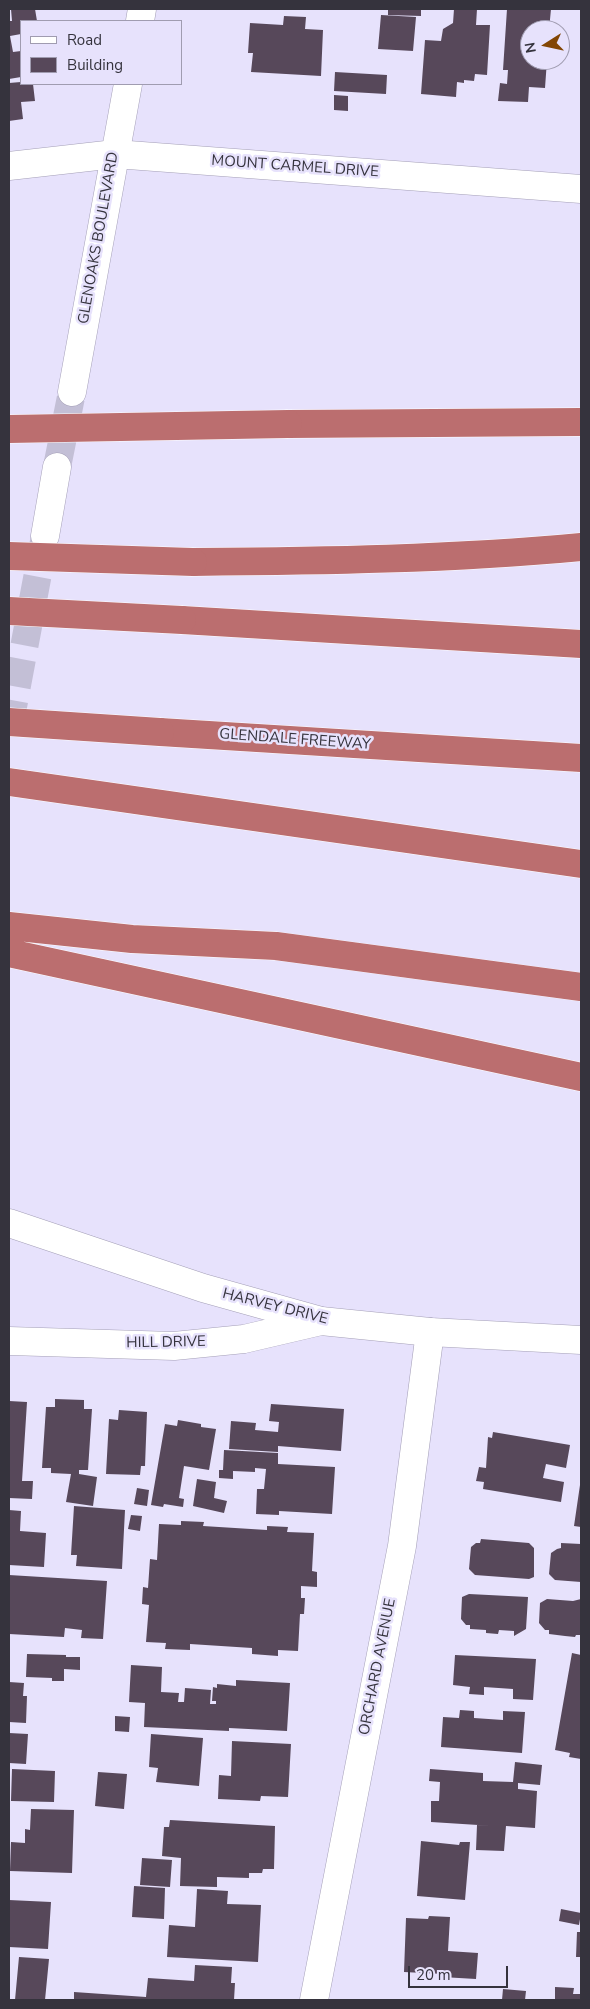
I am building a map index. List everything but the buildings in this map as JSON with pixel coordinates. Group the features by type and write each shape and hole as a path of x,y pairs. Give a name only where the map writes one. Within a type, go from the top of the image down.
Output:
{"highway":[{"path":"9,430 288,424 581,422"},
{"path":"9,556 193,562 362,560 516,553 581,547"},
{"path":"9,611 581,644"},
{"name":"GLENDALE FREEWAY","path":"9,722 581,758"},
{"path":"9,782 581,864"},
{"path":"9,926 132,939 276,946 581,987"},
{"path":"9,953 581,1077"}],"street":[{"name":"GLENOAKS BOULEVARD","path":"72,392 128,85"},
{"name":"MOUNT CARMEL DRIVE","path":"9,166 115,154 581,189"},
{"path":"45,536 57,467"},
{"name":"HARVEY DRIVE","path":"9,1223 203,1288 322,1321 430,1332 581,1340"},
{"name":"HILL DRIVE","path":"9,1341 174,1346 244,1339 322,1321"},
{"name":"ORCHARD AVENUE","path":"314,2000 402,1546 430,1332"}],"tunnel":[{"path":"57,467 72,392"},
{"path":"9,728 45,536"}]}
